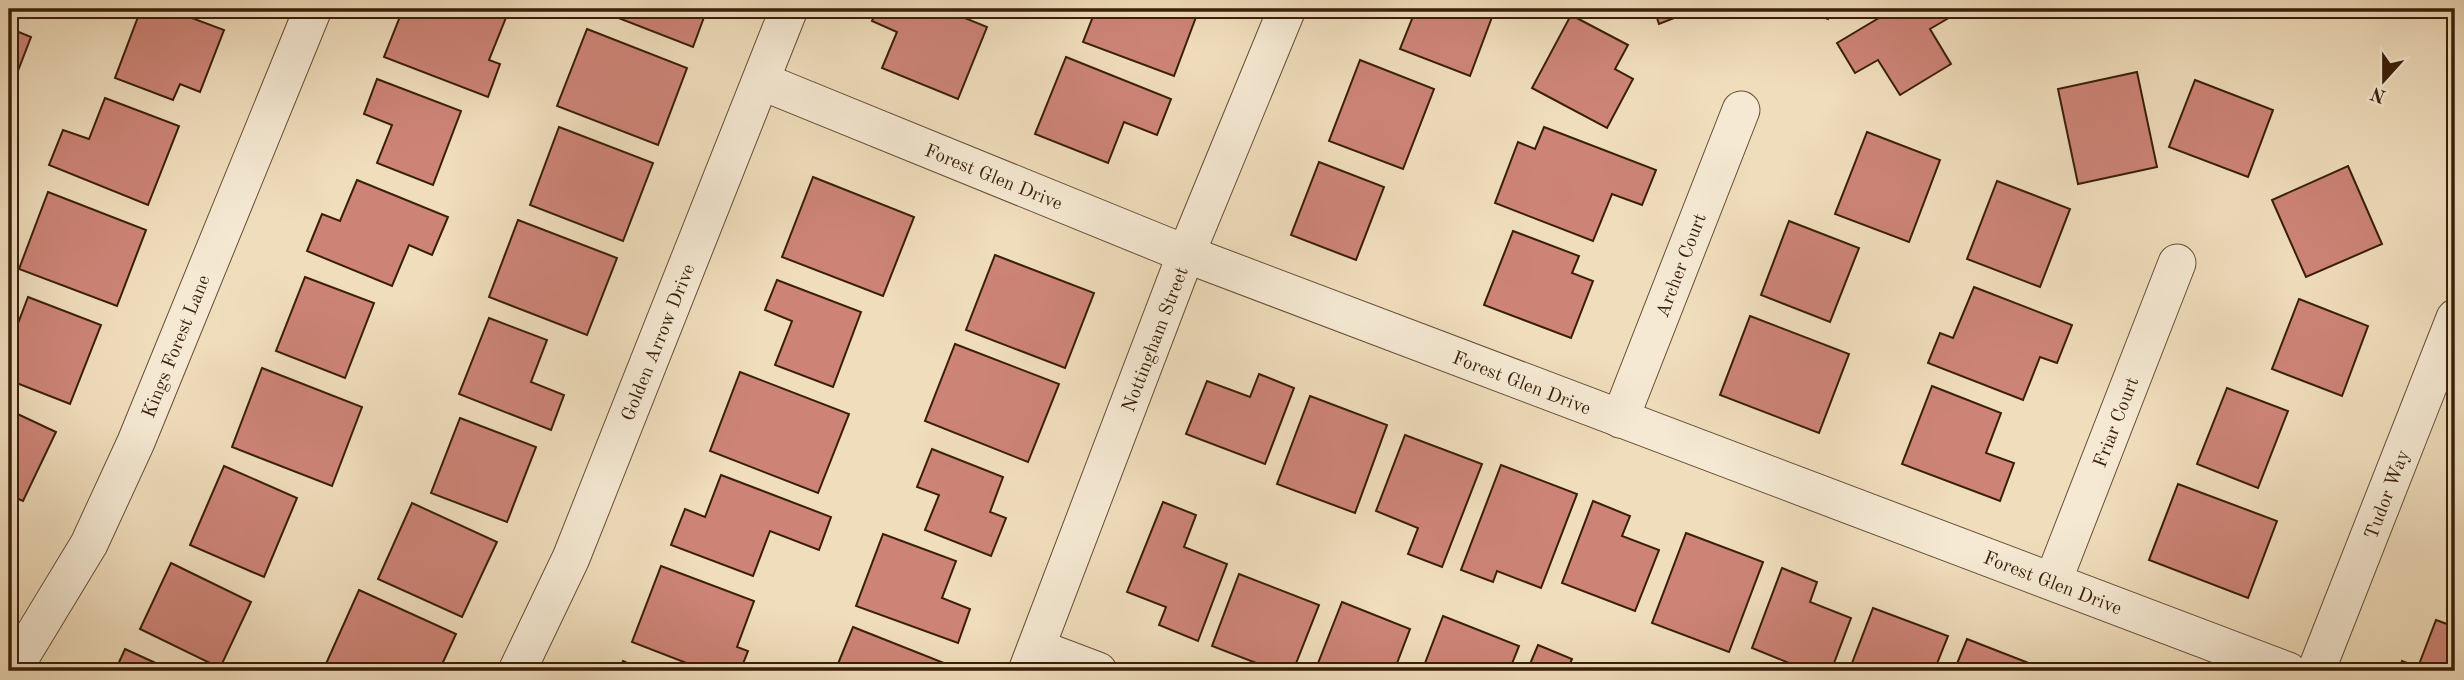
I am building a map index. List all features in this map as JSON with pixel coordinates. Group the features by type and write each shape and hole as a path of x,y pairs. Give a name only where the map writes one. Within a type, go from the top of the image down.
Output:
{"street":[{"name":"Kings Forest Lane","path":"12,671 89,544 136,442 313,9"},
{"name":"Golden Arrow Drive","path":"517,671 571,558 789,9"},
{"name":"Nottingham Street","path":"1032,659 1186,254 1287,9"},
{"name":"Forest Glen Drive","path":"761,81 1186,254 2288,671"},
{"name":"Archer Court","path":"1620,419 1741,110"},
{"name":"Friar Court","path":"2053,581 2177,263"},
{"name":"Tudor Way","path":"2316,671 2455,318"},
{"path":"1032,659 1098,671"}],"building":[{"path":"141,9 168,9 224,30 200,92 180,84 173,100 115,78"},
{"path":"403,9 491,9 507,15 489,60 500,64 488,97 384,57"},
{"path":"610,9 707,9 693,47 608,14"},
{"path":"877,9 943,9 987,27 958,99 882,68 897,32 872,21"},
{"path":"1096,9 1199,9 1174,76 1083,42"},
{"path":"1416,9 1495,9 1470,76 1400,49"},
{"path":"1654,9 1697,9 1659,24"},
{"path":"1799,9 1831,9 1828,19"},
{"path":"1894,9 1947,9 1952,16 1930,29 1951,64 1900,95 1878,60 1855,73 1837,43"},
{"path":"1571,15 1628,45 1615,69 1633,79 1607,128 1532,88"},
{"path":"9,28 31,37 9,94"},
{"path":"587,29 687,68 658,145 557,106"},
{"path":"1066,57 1171,99 1157,135 1124,122 1108,163 1035,134"},
{"path":"1360,60 1434,89 1403,169 1329,141"},
{"path":"2137,72 2157,167 2078,184 2058,89"},
{"path":"377,79 461,111 433,185 377,163 392,125 364,114"},
{"path":"2195,80 2273,110 2248,177 2169,147"},
{"path":"105,98 179,126 148,205 49,165 63,130 89,139"},
{"path":"559,127 653,163 623,241 530,205"},
{"path":"1544,127 1656,170 1642,205 1612,194 1593,241 1495,203 1518,142 1535,149"},
{"path":"1867,132 1940,160 1909,242 1835,214"},
{"path":"1319,162 1384,187 1356,260 1291,235"},
{"path":"2348,166 2382,244 2306,277 2272,200"},
{"path":"813,177 914,217 883,296 782,257"},
{"path":"357,180 448,217 432,255 409,245 392,286 307,251 322,214 340,221"},
{"path":"1997,181 2070,209 2040,287 1967,259"},
{"path":"48,192 146,230 117,306 19,269"},
{"path":"518,220 617,258 587,335 489,297"},
{"path":"1789,221 1859,248 1830,322 1761,295"},
{"path":"1513,231 1579,256 1572,273 1593,281 1571,338 1484,305"},
{"path":"995,255 1094,293 1065,368 966,330"},
{"path":"305,277 374,303 345,378 276,351"},
{"path":"777,280 861,312 833,387 775,365 792,321 765,310"},
{"path":"1974,287 2072,325 2057,363 2040,357 2023,400 1928,363 1940,333 1953,338"},
{"path":"28,297 101,325 70,404 9,380 9,347"},
{"path":"2299,299 2368,326 2342,396 2272,369"},
{"path":"1750,316 1849,354 1819,433 1720,395"},
{"path":"489,318 547,340 531,382 564,395 551,430 459,394"},
{"path":"955,344 1059,384 1028,462 925,421"},
{"path":"262,368 362,407 332,486 232,447"},
{"path":"740,372 849,414 818,493 710,451"},
{"path":"1259,374 1294,388 1265,464 1186,434 1207,381 1250,397"},
{"path":"1932,386 2001,413 1986,453 2014,463 2000,501 1902,464"},
{"path":"2227,388 2288,411 2258,488 2197,464"},
{"path":"1310,396 1387,425 1355,513 1277,484"},
{"path":"9,410 56,432 23,501 9,495"},
{"path":"460,418 536,447 507,522 431,493"},
{"path":"1405,435 1482,464 1442,567 1408,554 1418,528 1376,511"},
{"path":"932,449 1003,477 990,512 1006,518 991,556 925,530 939,495 917,487"},
{"path":"1501,465 1577,494 1541,588 1497,571 1493,582 1461,570"},
{"path":"224,466 297,498 264,577 190,545"},
{"path":"721,475 831,517 819,550 770,531 753,576 671,545 685,509 705,517"},
{"path":"2178,484 2277,521 2248,598 2149,560"},
{"path":"1593,501 1630,516 1622,536 1659,550 1635,611 1562,583"},
{"path":"1163,502 1196,515 1184,547 1227,564 1198,641 1159,625 1166,607 1127,592"},
{"path":"412,503 497,542 462,617 378,579"},
{"path":"1686,533 1763,562 1729,652 1652,623"},
{"path":"883,534 956,561 942,598 970,609 958,643 856,606"},
{"path":"171,563 251,602 220,668 140,629"},
{"path":"661,566 754,601 737,647 748,651 740,671 707,671 632,642"},
{"path":"1782,568 1817,582 1810,602 1851,618 1831,671 1791,671 1794,665 1752,648"},
{"path":"1239,574 1319,605 1293,671 1277,671 1212,646"},
{"path":"2455,588 2455,612 2447,609"},
{"path":"359,590 456,634 439,671 337,671 325,666"},
{"path":"1342,602 1410,629 1394,671 1315,671"},
{"path":"1873,608 1948,636 1934,671 1849,671"},
{"path":"1443,616 1519,646 1509,671 1422,671"},
{"path":"2436,620 2455,627 2455,671 2398,671 2402,661 2418,667"},
{"path":"853,627 954,667 952,671 835,671"},
{"path":"1967,639 2044,669 2044,671 1954,671"},
{"path":"1538,645 1572,659 1567,671 1527,671"},
{"path":"125,649 173,671 115,671"},
{"path":"623,661 643,671 618,671"}]}
